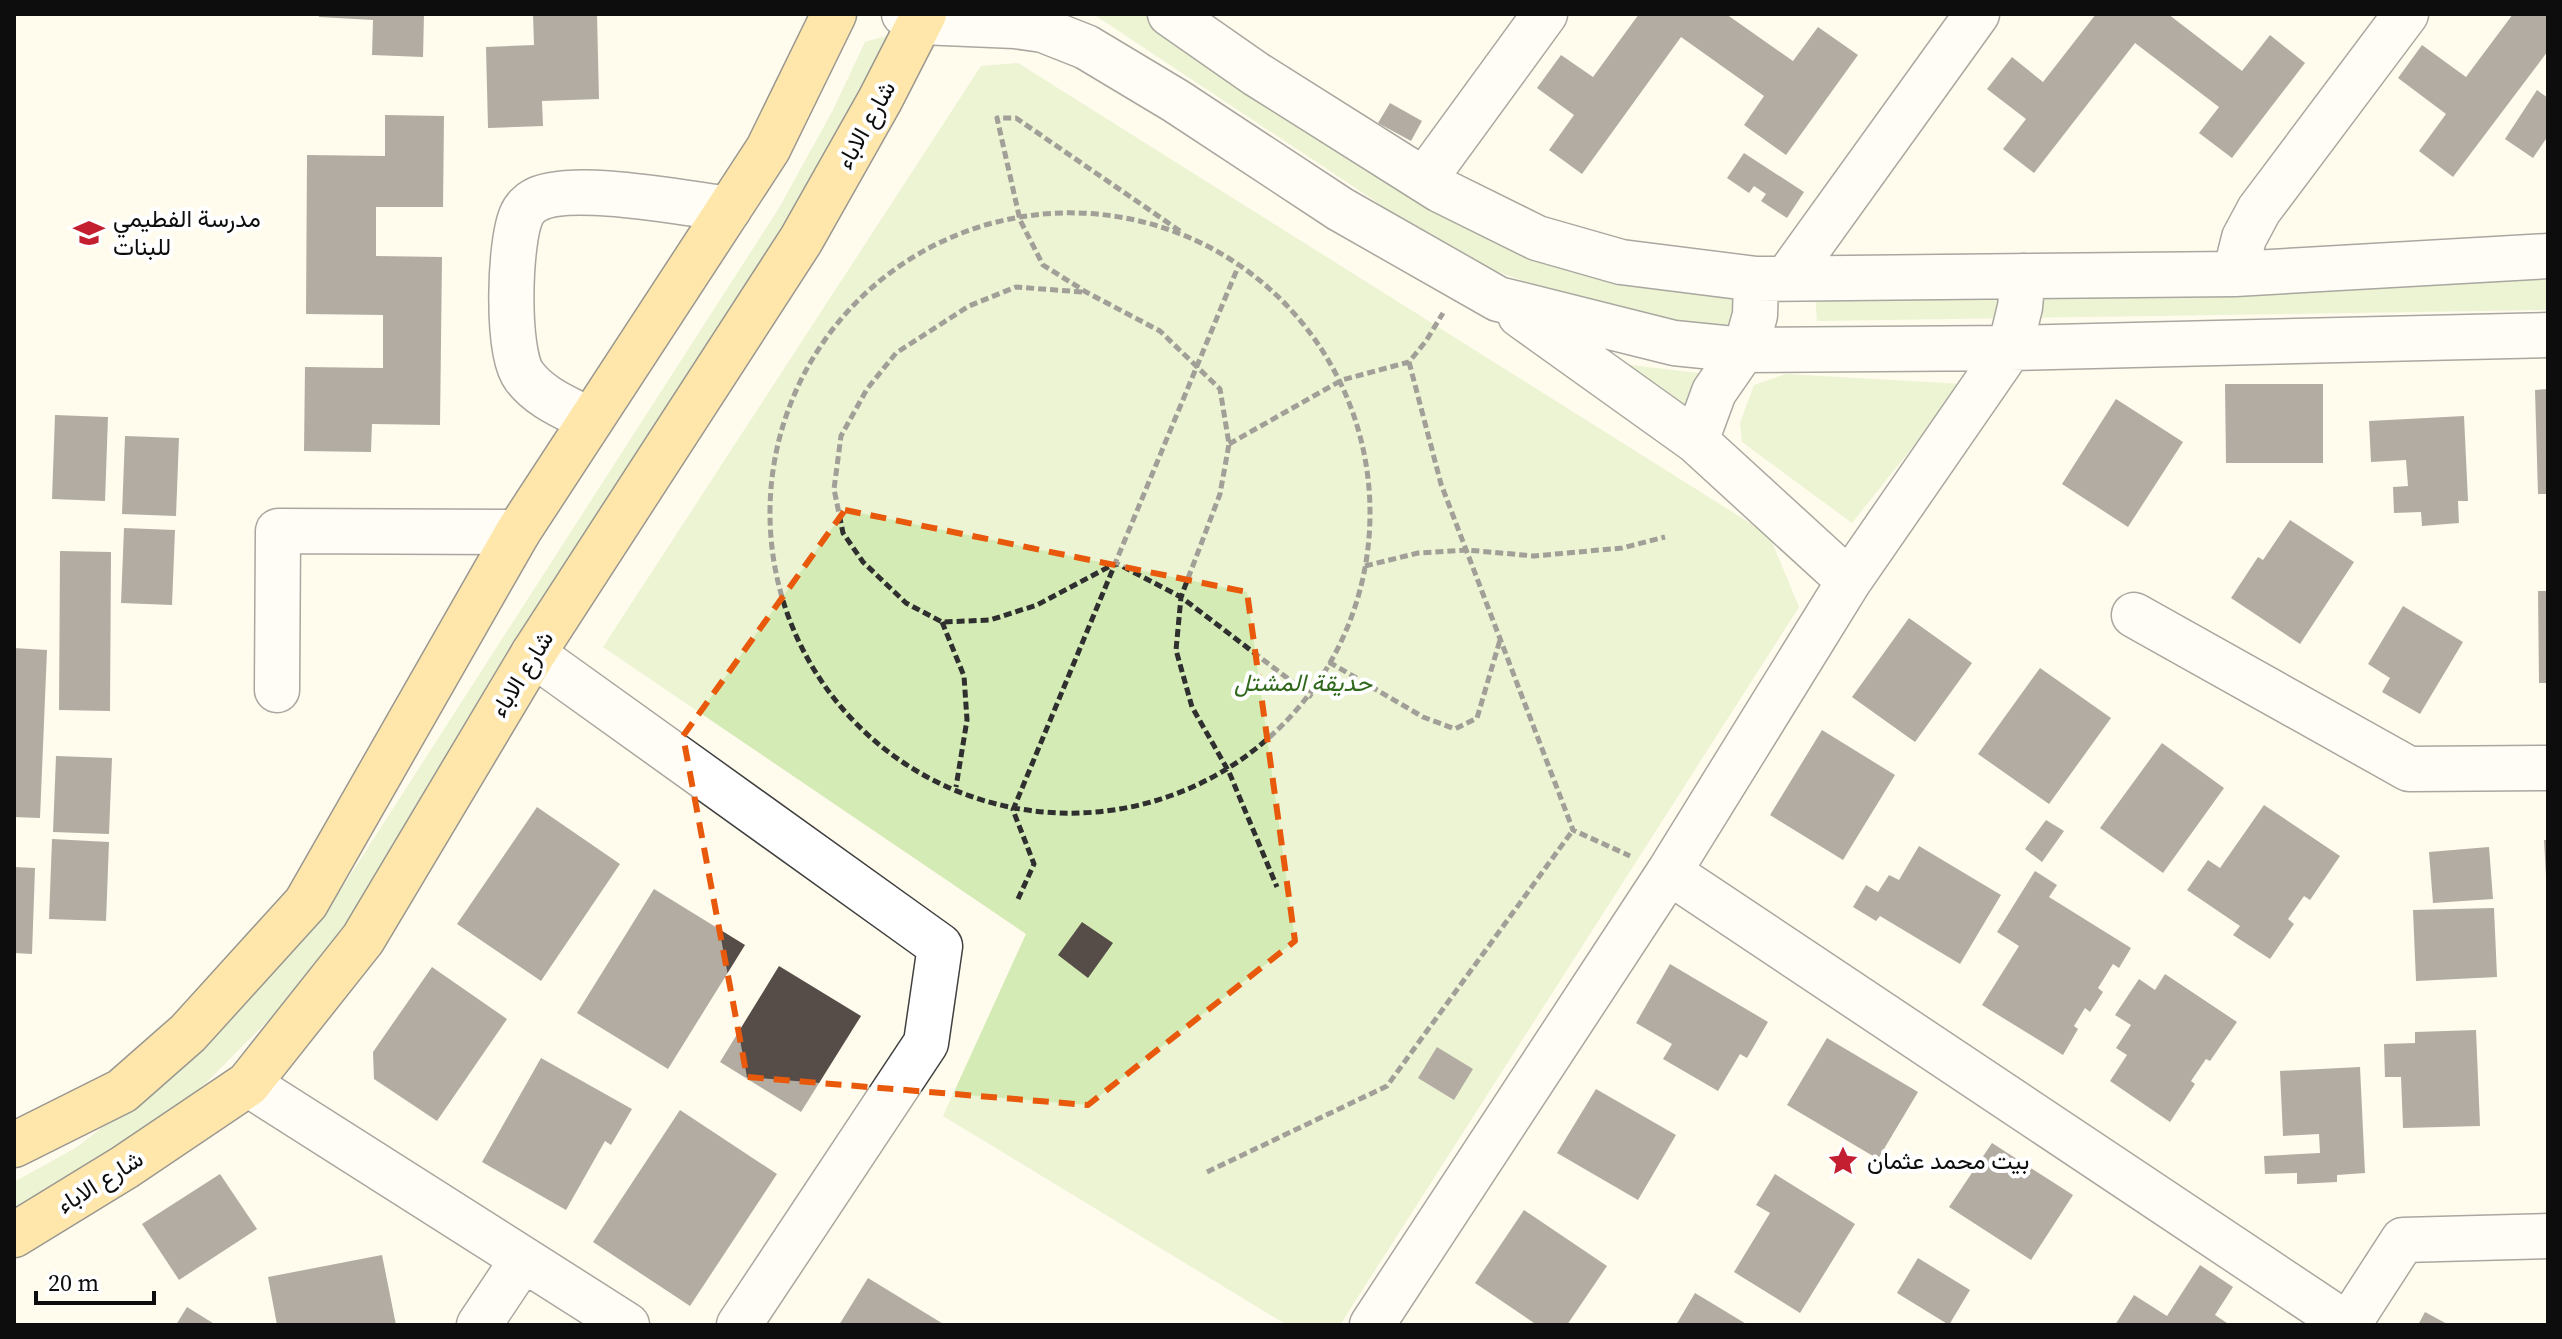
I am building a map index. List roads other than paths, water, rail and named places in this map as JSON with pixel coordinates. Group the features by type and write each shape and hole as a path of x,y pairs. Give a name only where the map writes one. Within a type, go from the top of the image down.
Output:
{"main road":[{"path":"14,1145 122,1091 188,1033 306,903 518,532 768,149 834,14"},
{"name":"شارع الاباء","path":"14,1235 125,1167 248,1084 363,939 533,654 801,240 916,17"}],"street":[{"path":"1170,14 1256,74 1424,180 1537,238 1621,262 1772,278 2235,274 2548,256"},
{"path":"1424,180 1545,14"},
{"path":"1696,441 1714,392 1743,350 1772,278 1977,14"},
{"path":"2235,274 2244,238 2259,210 2406,14"},
{"path":"916,17 1043,30 1086,47 1176,101 1340,209 1481,290 1696,441 1849,581"},
{"path":"590,420 544,396 523,375 514,353 510,310 517,233 522,212 536,200 602,193 729,209"},
{"path":"1372,1325 1669,872 1849,581 2010,348 2020,307 2023,276"},
{"path":"1481,290 1674,343 1743,350 2010,348 2548,335"},
{"path":"277,690 278,531 518,532"},
{"path":"2134,615 2409,769 2548,768"},
{"path":"533,654 940,946 926,1043 739,1325"},
{"path":"1669,872 2348,1325 2403,1240 2548,1236"},
{"path":"248,1084 627,1325"},
{"path":"479,1325 523,1259"}],"place":[{"name":"مدرسة الفطيمي للبنات","path":"89,233"},
{"name":"بيت محمد عثمان","path":"1843,1161"}],"park label":[{"name":"حديقة المشتل","path":"1303,683"}]}
